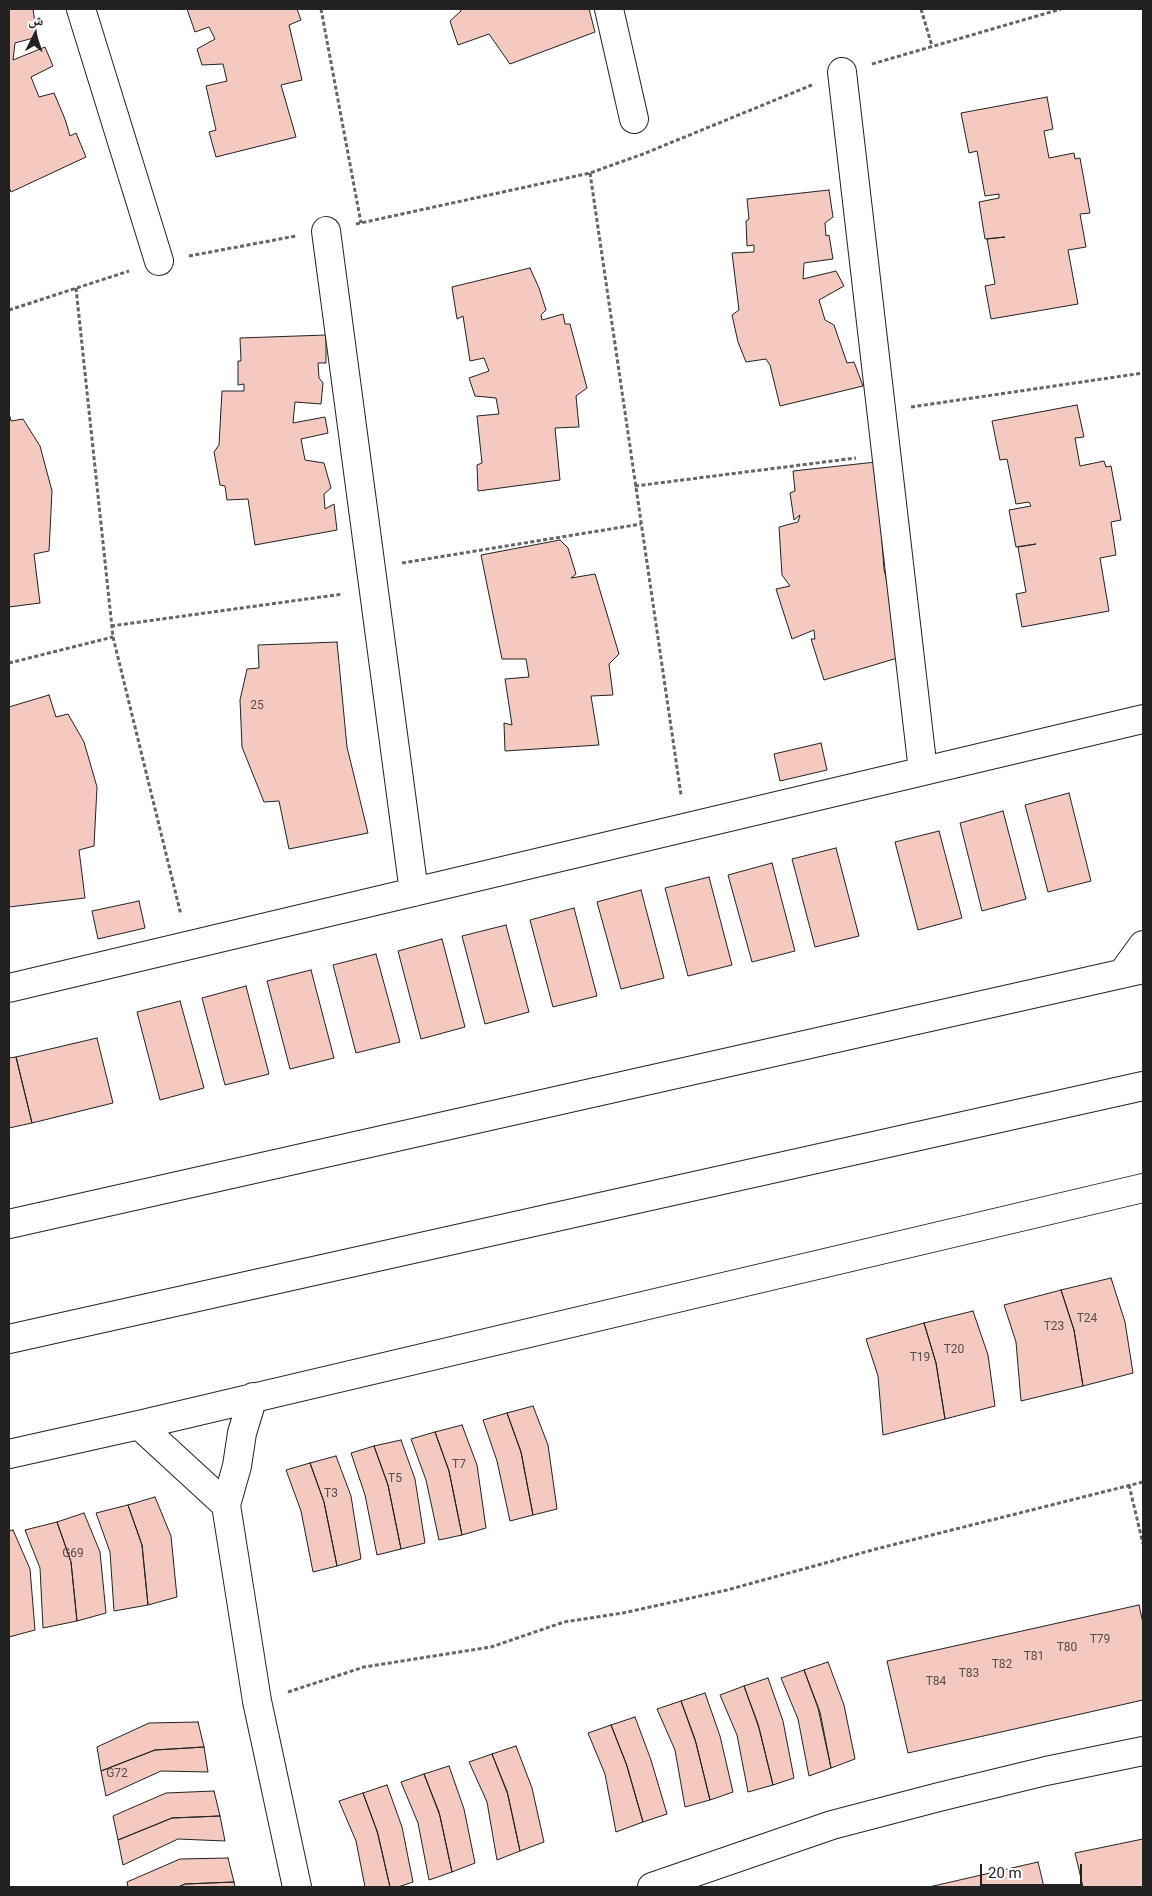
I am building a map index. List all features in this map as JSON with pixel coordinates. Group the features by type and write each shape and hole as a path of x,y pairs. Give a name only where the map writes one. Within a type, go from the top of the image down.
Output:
{"street":[{"path":"82,9 159,261"},
{"path":"609,9 634,119"},
{"path":"842,72 923,771"},
{"path":"326,231 414,892"},
{"path":"9,988 1143,719"},
{"path":"9,1224 1133,971 1143,946"},
{"path":"9,1339 1143,1086"},
{"path":"9,1454 1143,1188"},
{"path":"253,1397 242,1433 226,1505 257,1701 297,1887"},
{"path":"139,1425 226,1505"},
{"path":"652,1887 832,1826 975,1788 1143,1751"}],"path":[{"path":"321,9 361,223"},
{"path":"921,9 932,46"},
{"path":"9,310 159,261 326,231 590,173 643,154 842,72 1061,9"},
{"path":"590,173 686,828"},
{"path":"76,288 113,638 188,946"},
{"path":"881,412 1143,373"},
{"path":"635,486 886,454"},
{"path":"111,626 372,579 641,524"},
{"path":"9,663 113,638"},
{"path":"257,1701 301,1689 364,1667 491,1647 564,1622 623,1613 717,1593 876,1549 1143,1482"},
{"path":"1129,1485 1143,1544"}],"building":[{"path":"9,9 33,9 37,37 15,43 13,60 45,47 53,66 31,77 39,97 54,93 70,136 76,133 86,157 11,192 9,187"},
{"path":"187,9 297,9 301,20 289,25 302,80 281,85 296,137 216,157 209,132 216,130 206,86 227,81 223,64 202,65 197,49 215,39 209,27 195,32"},
{"path":"460,9 589,9 595,32 510,64 489,34 458,45 450,21 461,11"},
{"path":"1047,97 1053,129 1044,131 1049,158 1074,153 1075,159 1080,158 1090,213 1080,214 1086,247 1068,250 1078,304 991,319 985,286 995,284 987,239 1005,237 985,239 979,202 999,198 999,194 985,196 977,151 969,153 961,113"},
{"path":"829,190 833,217 825,223 826,236 829,235 833,259 804,263 803,279 836,271 844,286 819,300 825,320 834,325 847,363 854,362 863,386 780,406 770,365 766,359 746,362 738,342 732,315 739,310 732,253 754,252 754,245 747,246 746,221 749,219 747,199"},
{"path":"530,268 546,310 541,315 542,320 563,314 565,324 570,324 587,388 576,396 579,427 555,428 560,480 478,491 477,465 482,463 477,416 499,414 496,398 475,396 469,378 489,371 484,358 470,361 463,316 457,319 452,287"},
{"path":"326,335 326,363 318,363 319,378 323,383 321,404 295,402 293,423 325,417 328,433 301,439 305,460 324,463 331,488 324,494 325,509 334,504 337,530 255,545 248,499 227,500 225,486 220,485 214,452 219,445 222,391 244,391 244,384 238,385 238,361 241,361 240,338"},
{"path":"1077,405 1084,437 1075,438 1080,466 1104,461 1106,467 1111,466 1121,520 1111,522 1116,555 1100,558 1109,611 1022,627 1016,594 1026,592 1018,547 1036,544 1016,547 1009,510 1031,506 1029,502 1016,504 1007,459 1000,460 992,421"},
{"path":"9,413 11,421 23,419 40,446 52,491 49,551 34,554 40,603 9,607"},
{"path":"876,462 884,569 904,656 824,680 811,639 815,639 814,630 792,639 776,589 790,586 782,575 779,527 798,522 800,515 794,520 790,493 795,491 793,471"},
{"path":"560,540 568,548 576,574 571,578 595,574 619,654 609,664 613,695 591,696 599,745 505,751 504,723 512,725 505,679 529,677 526,659 502,659 481,555"},
{"path":"337,642 347,747 368,833 289,849 279,801 264,802 242,747 240,700 247,669 259,668 258,645"},
{"path":"49,695 56,717 68,714 84,742 97,787 94,846 79,850 85,898 9,907 9,707"},
{"path":"821,743 827,770 780,781 774,754"},
{"path":"1069,793 1091,881 1048,892 1025,805"},
{"path":"1003,811 1026,899 982,911 960,823"},
{"path":"939,831 962,918 918,930 895,842"},
{"path":"836,848 859,936 815,947 792,859"},
{"path":"772,863 795,951 752,962 728,875"},
{"path":"709,877 732,965 688,976 665,888"},
{"path":"641,890 664,978 621,989 597,902"},
{"path":"139,901 145,928 98,939 92,911"},
{"path":"574,908 597,996 553,1007 530,920"},
{"path":"506,925 529,1012 485,1024 462,936"},
{"path":"442,939 465,1027 421,1039 398,951"},
{"path":"376,954 400,1042 356,1053 333,965"},
{"path":"311,970 334,1058 290,1069 267,981"},
{"path":"246,986 269,1074 225,1085 202,998"},
{"path":"180,1001 204,1088 160,1100 137,1012"},
{"path":"97,1038 113,1103 32,1123 16,1057"},
{"path":"16,1057 32,1123 9,1128 9,1058"},
{"path":"1111,1278 1125,1322 1133,1373 1083,1386 1074,1330 1061,1290"},
{"path":"1061,1290 1074,1330 1083,1386 1021,1401 1016,1342 1004,1305"},
{"path":"973,1311 988,1355 995,1406 945,1419 936,1363 924,1323"},
{"path":"924,1323 936,1363 945,1419 883,1435 878,1376 866,1339"},
{"path":"533,1406 548,1445 557,1509 533,1515 521,1452 507,1413"},
{"path":"507,1413 521,1452 533,1515 510,1521 497,1461 483,1420"},
{"path":"462,1425 477,1465 486,1528 462,1535 449,1471 435,1432"},
{"path":"435,1432 449,1471 462,1535 439,1540 426,1480 411,1439"},
{"path":"401,1440 415,1479 425,1543 401,1549 388,1485 374,1446"},
{"path":"374,1446 388,1485 401,1549 377,1555 365,1495 351,1453"},
{"path":"336,1456 351,1496 361,1559 337,1566 324,1502 310,1463"},
{"path":"310,1463 324,1502 337,1566 313,1572 301,1511 286,1470"},
{"path":"155,1497 171,1536 177,1597 148,1605 142,1545 128,1505"},
{"path":"128,1505 142,1545 148,1605 114,1611 110,1552 96,1513"},
{"path":"84,1513 100,1552 106,1613 77,1621 71,1562 57,1522"},
{"path":"57,1522 71,1562 77,1621 43,1628 40,1568 25,1530"},
{"path":"13,1530 30,1569 35,1630 9,1637 9,1531"},
{"path":"1139,1605 1143,1623 1143,1700 908,1753 887,1661"},
{"path":"828,1662 844,1705 855,1759 831,1768 818,1708 804,1670"},
{"path":"804,1670 820,1712 831,1768 809,1776 798,1719 781,1678"},
{"path":"768,1678 783,1721 794,1778 773,1785 758,1724 744,1686"},
{"path":"744,1686 759,1728 773,1785 748,1792 737,1735 720,1695"},
{"path":"705,1693 720,1736 733,1792 710,1800 695,1739 681,1701"},
{"path":"681,1701 696,1743 710,1800 685,1807 675,1750 657,1709"},
{"path":"635,1717 651,1760 667,1814 643,1822 626,1763 611,1725"},
{"path":"198,1722 204,1747 155,1750 101,1771 97,1747 149,1723"},
{"path":"611,1725 627,1766 643,1822 616,1832 605,1774 588,1733"},
{"path":"516,1746 532,1788 544,1842 520,1851 507,1791 492,1754"},
{"path":"204,1747 208,1772 161,1771 106,1796 101,1771 155,1750"},
{"path":"492,1754 508,1795 520,1851 497,1860 487,1802 469,1762"},
{"path":"449,1766 464,1809 475,1863 452,1872 439,1812 424,1774"},
{"path":"424,1774 440,1816 452,1872 429,1880 418,1823 401,1782"},
{"path":"387,1785 402,1827 413,1882 398,1887 390,1887 377,1831 363,1793"},
{"path":"214,1791 220,1816 172,1818 118,1840 113,1816 166,1793"},
{"path":"363,1793 378,1834 390,1887 365,1887 356,1841 339,1801"},
{"path":"220,1816 225,1841 178,1839 123,1865 118,1840 172,1818"},
{"path":"1143,1839 1143,1887 1083,1887 1075,1853"},
{"path":"228,1858 234,1882 185,1884 178,1887 128,1887 127,1882 180,1859"},
{"path":"1038,1862 1044,1887 929,1887"},
{"path":"234,1882 235,1887 178,1887 185,1884"}]}
